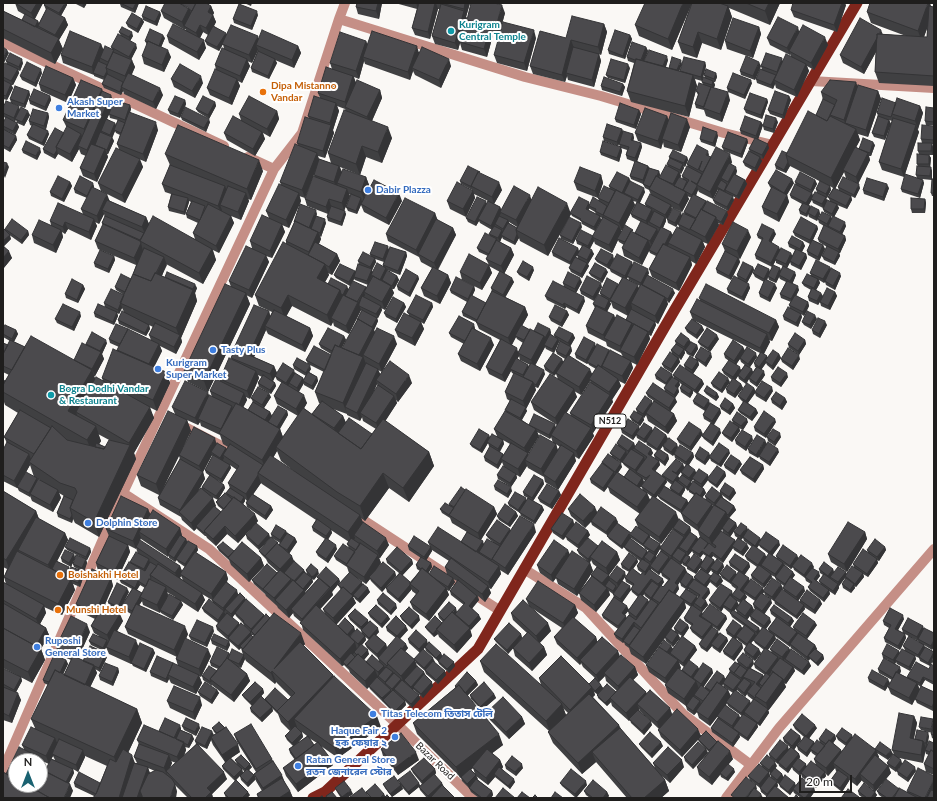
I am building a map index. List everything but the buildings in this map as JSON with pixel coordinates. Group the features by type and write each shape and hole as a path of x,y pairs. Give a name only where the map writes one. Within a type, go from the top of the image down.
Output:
{"highway":[{"name":"N512","path":"313,798 325,792 478,649 499,610 857,3"}],"street":[{"path":"3,770 123,493 166,417 274,169 302,133 345,3"},
{"path":"339,19 525,77 601,96 724,133 773,145"},
{"path":"3,42 274,169"},
{"path":"811,81 934,88"},
{"path":"166,417 247,458"},
{"name":"Bazar Road","path":"123,493 209,549 397,724 473,798"},
{"path":"342,506 445,572 499,610"},
{"path":"726,798 779,728 934,549"},
{"path":"524,569 586,608 683,714 751,765"}],"place":[{"name":"Kurigram Central Temple","path":"451,31"},
{"name":"Dipa Mistanno Vandar","path":"263,92"},
{"name":"Akash Super Market","path":"59,108"},
{"name":"Dabir Plazza","path":"368,190"},
{"name":"Tasty Plus","path":"213,350"},
{"name":"Kurigram Super Market","path":"158,369"},
{"name":"Bogra Dodhi Vandar & Restaurant","path":"51,395"},
{"name":"Dolphin Store","path":"88,523"},
{"name":"Boishakhi Hotel","path":"60,575"},
{"name":"Munshi Hotel","path":"58,610"},
{"name":"Ruposhi General Store","path":"37,647"},
{"name":"Titas Telecom তিতাস টেলি","path":"373,714"},
{"name":"Haque Fair 2 হক ফেয়ার ২","path":"395,737"},
{"name":"Ratan General Store রতন জেনারেল স্টোর","path":"298,766"}]}
